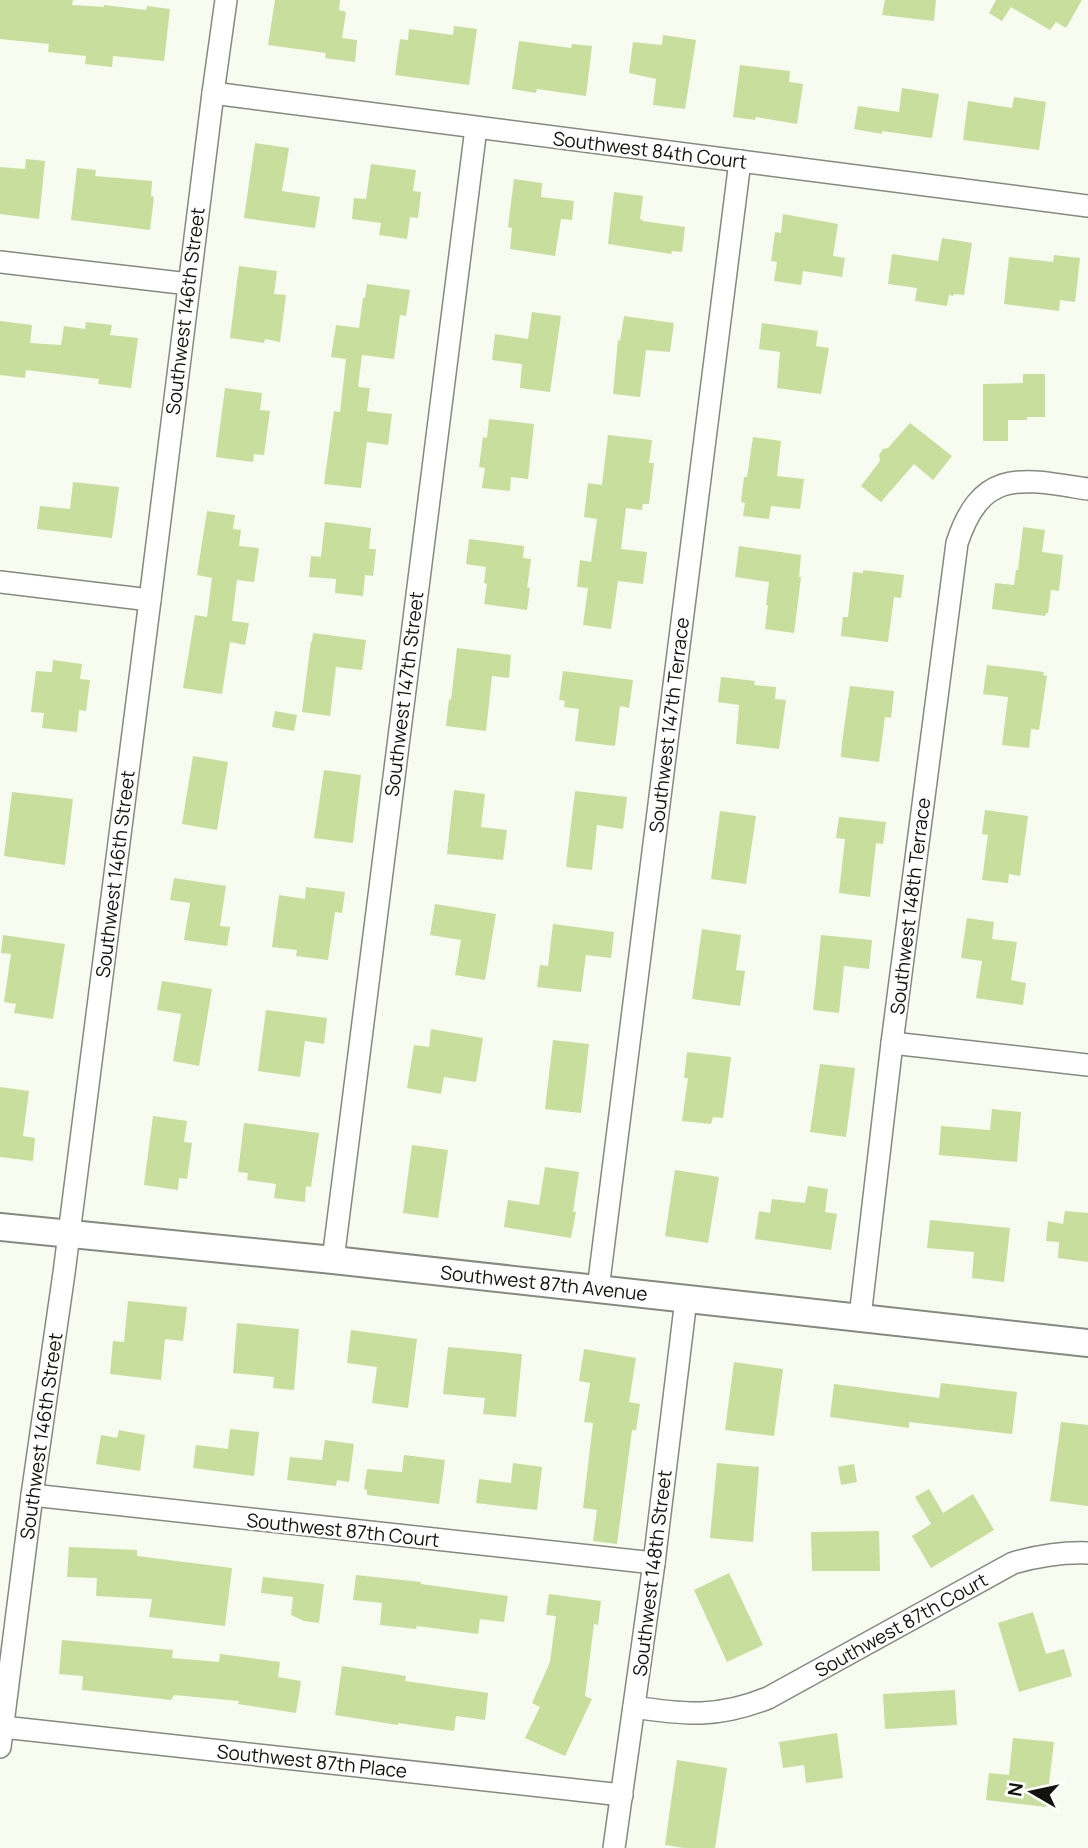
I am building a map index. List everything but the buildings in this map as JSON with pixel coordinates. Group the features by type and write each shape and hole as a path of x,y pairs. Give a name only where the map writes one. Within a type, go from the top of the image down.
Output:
{"street":[{"name":"Southwest 146th Street","path":"1,1737 64,1273 212,93 226,0"},
{"name":"Southwest 84th Court","path":"212,93 1088,206"},
{"name":"Southwest 147th Street","path":"333,1260 476,128"},
{"name":"Southwest 147th Terrace","path":"598,1289 740,161"},
{"path":"0,262 189,284"},
{"name":"Southwest 148th Terrace","path":"860,1317 892,1043 957,543 970,512 979,500 1002,485 1033,481 1088,489"},
{"path":"0,582 150,600"},
{"path":"892,1043 1088,1065"},
{"name":"Southwest 87th Avenue","path":"0,1227 333,1260 1088,1343"},
{"name":"Southwest 148th Street","path":"614,1848 654,1563 687,1298"},
{"name":"Southwest 87th Court","path":"32,1495 654,1563"},
{"name":"Southwest 87th Court","path":"634,1707 705,1714 747,1706 768,1698 1013,1563 1058,1554 1088,1553"},
{"name":"Southwest 87th Place","path":"1,1737 622,1795"}]}
